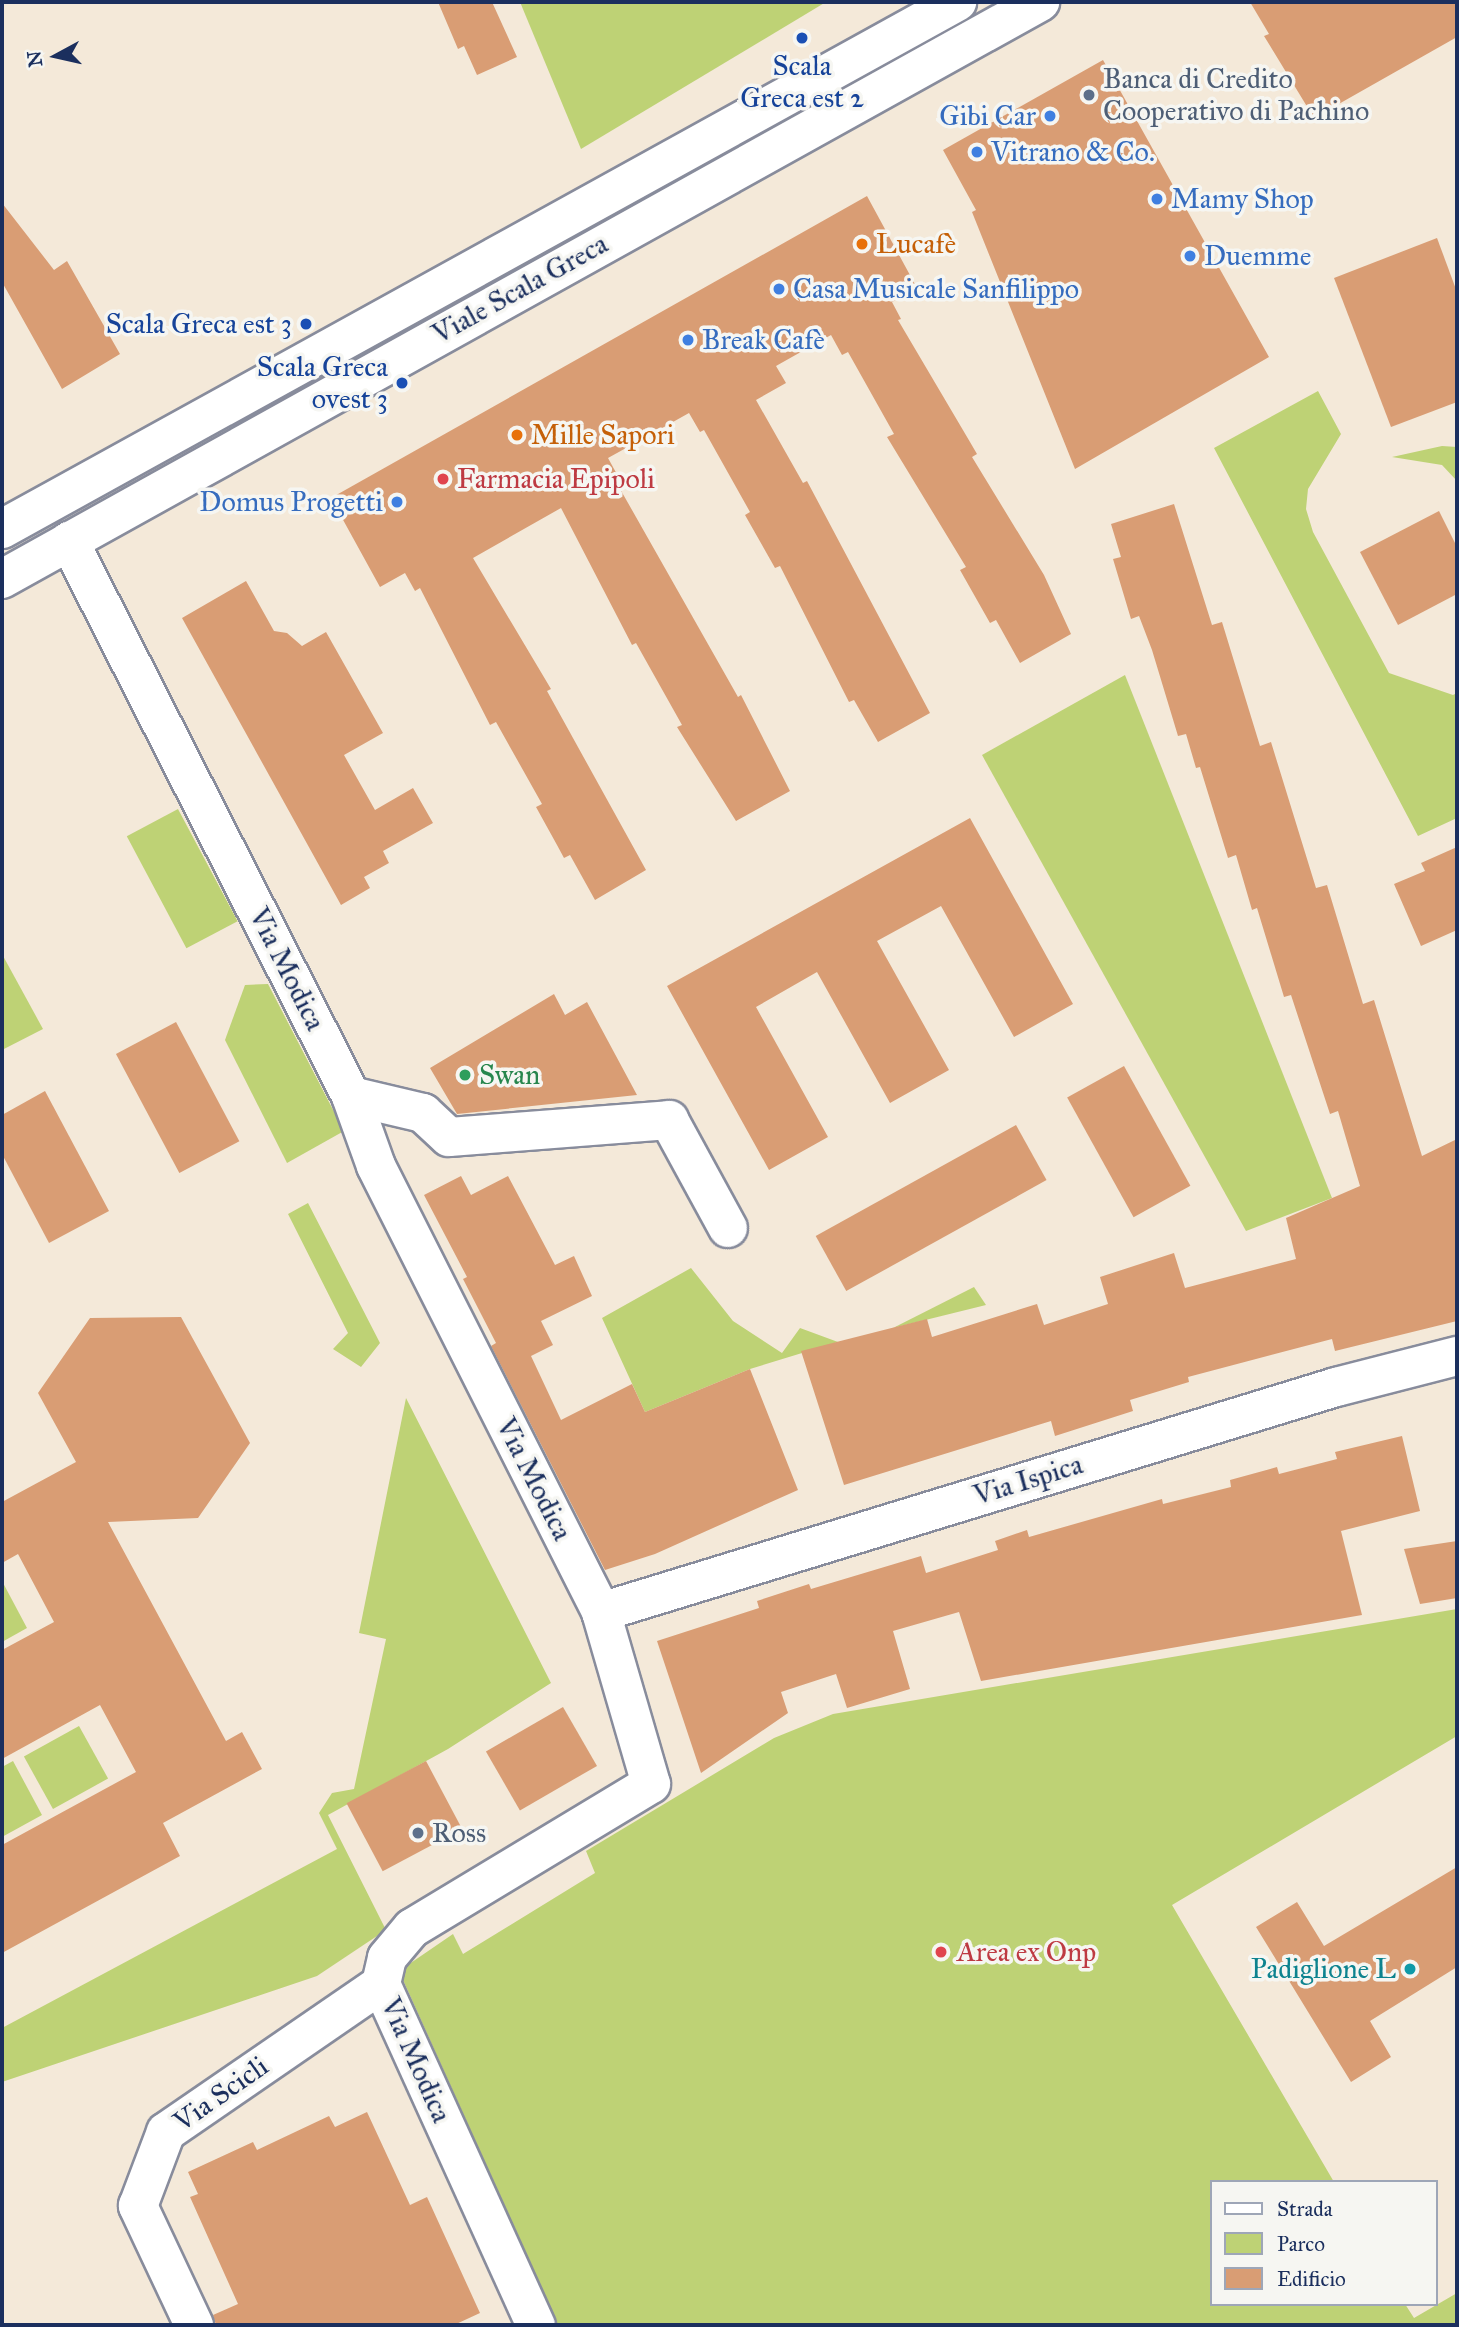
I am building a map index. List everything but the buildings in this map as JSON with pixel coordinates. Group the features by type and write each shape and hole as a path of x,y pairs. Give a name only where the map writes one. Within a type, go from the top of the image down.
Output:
{"street":[{"name":"Viale Scala Greca","path":"2,529 957,2"},
{"name":"Viale Scala Greca","path":"2,579 1040,2"},
{"name":"Via Modica","path":"69,541 351,1096 376,1166 601,1612 651,1784 412,1928 387,1958 381,1983 536,2325"},
{"path":"351,1096 423,1113 449,1137 669,1120 728,1228"},
{"name":"Via Ispica","path":"601,1612 1125,1450 1457,1356"},
{"name":"Via Scicli","path":"194,2325 138,2206 166,2132 381,1983"}],"green space":[{"path":"520,2 826,2 581,149"},
{"path":"1318,391 1341,434 1308,489 1306,509 1313,532 1389,673 1453,695 1457,693 1457,818 1418,836 1214,448"},
{"path":"1442,446 1457,447 1457,481 1442,465 1392,457"},
{"path":"1125,675 1332,1198 1246,1231 982,755"},
{"path":"178,809 238,921 186,948 127,836"},
{"path":"2,954 43,1029 2,1050"},
{"path":"268,984 344,1131 287,1163 225,1040 245,985"},
{"path":"308,1203 380,1343 361,1367 333,1349 348,1333 288,1214"},
{"path":"691,1268 733,1321 782,1353 800,1328 838,1342 750,1369 645,1412 602,1318"},
{"path":"974,1287 986,1305 893,1328"},
{"path":"406,1398 551,1683 448,1749 328,1815 386,1930 317,1976 2,2082 2,2028 337,1849 319,1813 332,1793 354,1789 386,1639 359,1633"},
{"path":"2,1581 27,1628 2,1642"},
{"name":"Area ex Onp","path":"1457,1609 1457,1736 1172,1905 1333,2180 1210,2180 1210,2306 1406,2306 1414,2318 1457,2293 1457,2325 558,2325 399,1971 453,1934 463,1954 595,1873 586,1851 774,1738 833,1714"},
{"path":"79,1726 108,1778 53,1809 24,1757"},
{"path":"13,1761 42,1815 2,1837 2,1767"}],"place":[{"name":"Scala Greca est 2","path":"802,38"},
{"name":"Banca di Credito Cooperativo di Pachino","path":"1089,95"},
{"name":"Gibi Car","path":"1050,116"},
{"name":"Vitrano & Co.","path":"977,152"},
{"name":"Mamy Shop","path":"1157,199"},
{"name":"Lucafè","path":"862,244"},
{"name":"Duemme","path":"1190,256"},
{"name":"Casa Musicale Sanfilippo","path":"779,289"},
{"name":"Scala Greca est 3","path":"306,324"},
{"name":"Break Cafè","path":"688,340"},
{"name":"Scala Greca ovest 3","path":"402,383"},
{"name":"Mille Sapori","path":"517,435"},
{"name":"Farmacia Epipoli","path":"443,479"},
{"name":"Domus Progetti","path":"397,502"},
{"name":"Swan","path":"465,1075"},
{"name":"Ross","path":"418,1833"},
{"name":"Area ex Onp","path":"941,1952"},
{"name":"Padiglione L","path":"1410,1969"}]}
